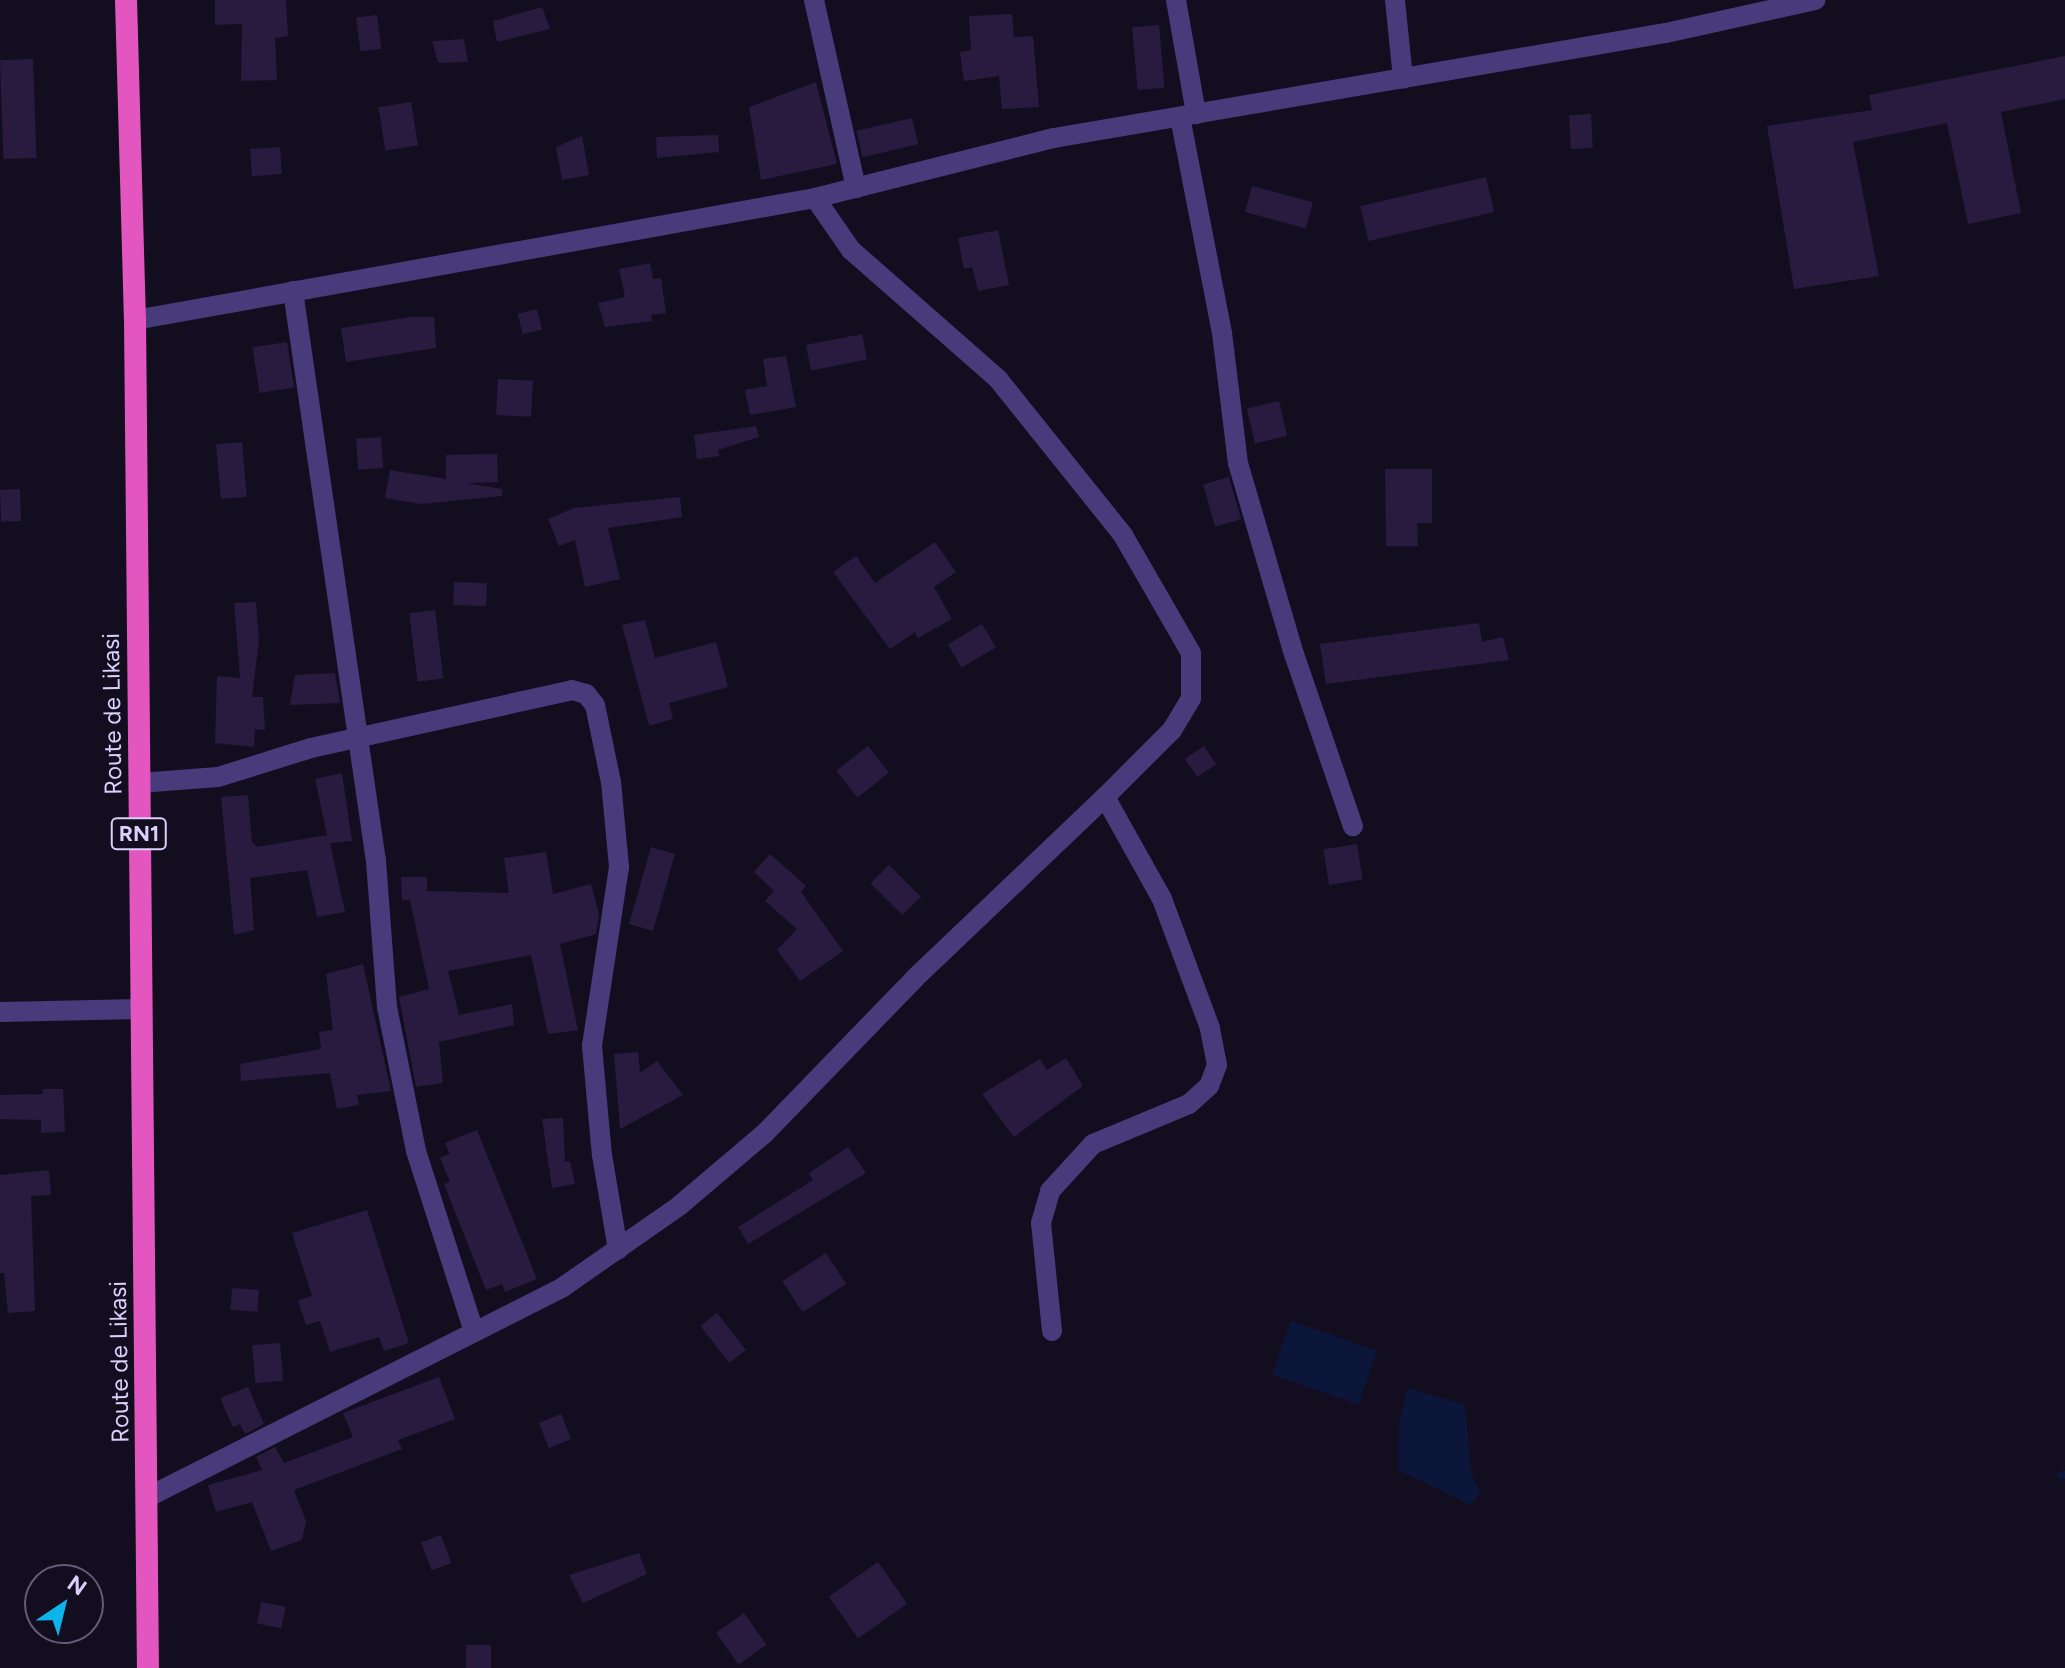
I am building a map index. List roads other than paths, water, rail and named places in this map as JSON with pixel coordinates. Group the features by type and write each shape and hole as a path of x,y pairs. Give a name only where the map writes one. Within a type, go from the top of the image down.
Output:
{"highway":[{"name":"Route de Likasi","path":"126,0 135,320 148,1668"}],"street":[{"path":"814,0 856,188"},
{"path":"1176,0 1188,115 1222,333 1238,463 1294,654 1353,826"},
{"path":"1395,0 1403,79"},
{"path":"135,320 815,198 1054,138 1666,33 1815,0"},
{"path":"146,1498 563,1287 618,1250 764,1134 915,978 1172,730 1191,698 1195,677 1191,653 1173,616 1123,535 1047,436 998,379 851,250 815,198"},
{"path":"293,291 360,738 387,1007 416,1151 474,1332"},
{"path":"139,783 218,777 360,738 572,690 586,694 595,705 611,782 619,867 592,1046 602,1155 618,1250"},
{"path":"1052,1331 1041,1223 1050,1191 1093,1144 1189,1104 1209,1086 1217,1065 1210,1028 1162,899 1105,797"},
{"path":"0,1012 141,1009"}],"water":[{"path":"1291,1321 1377,1351 1358,1405 1272,1375"},
{"path":"1408,1388 1465,1405 1471,1474 1480,1492 1471,1505 1398,1470 1399,1423"}]}
